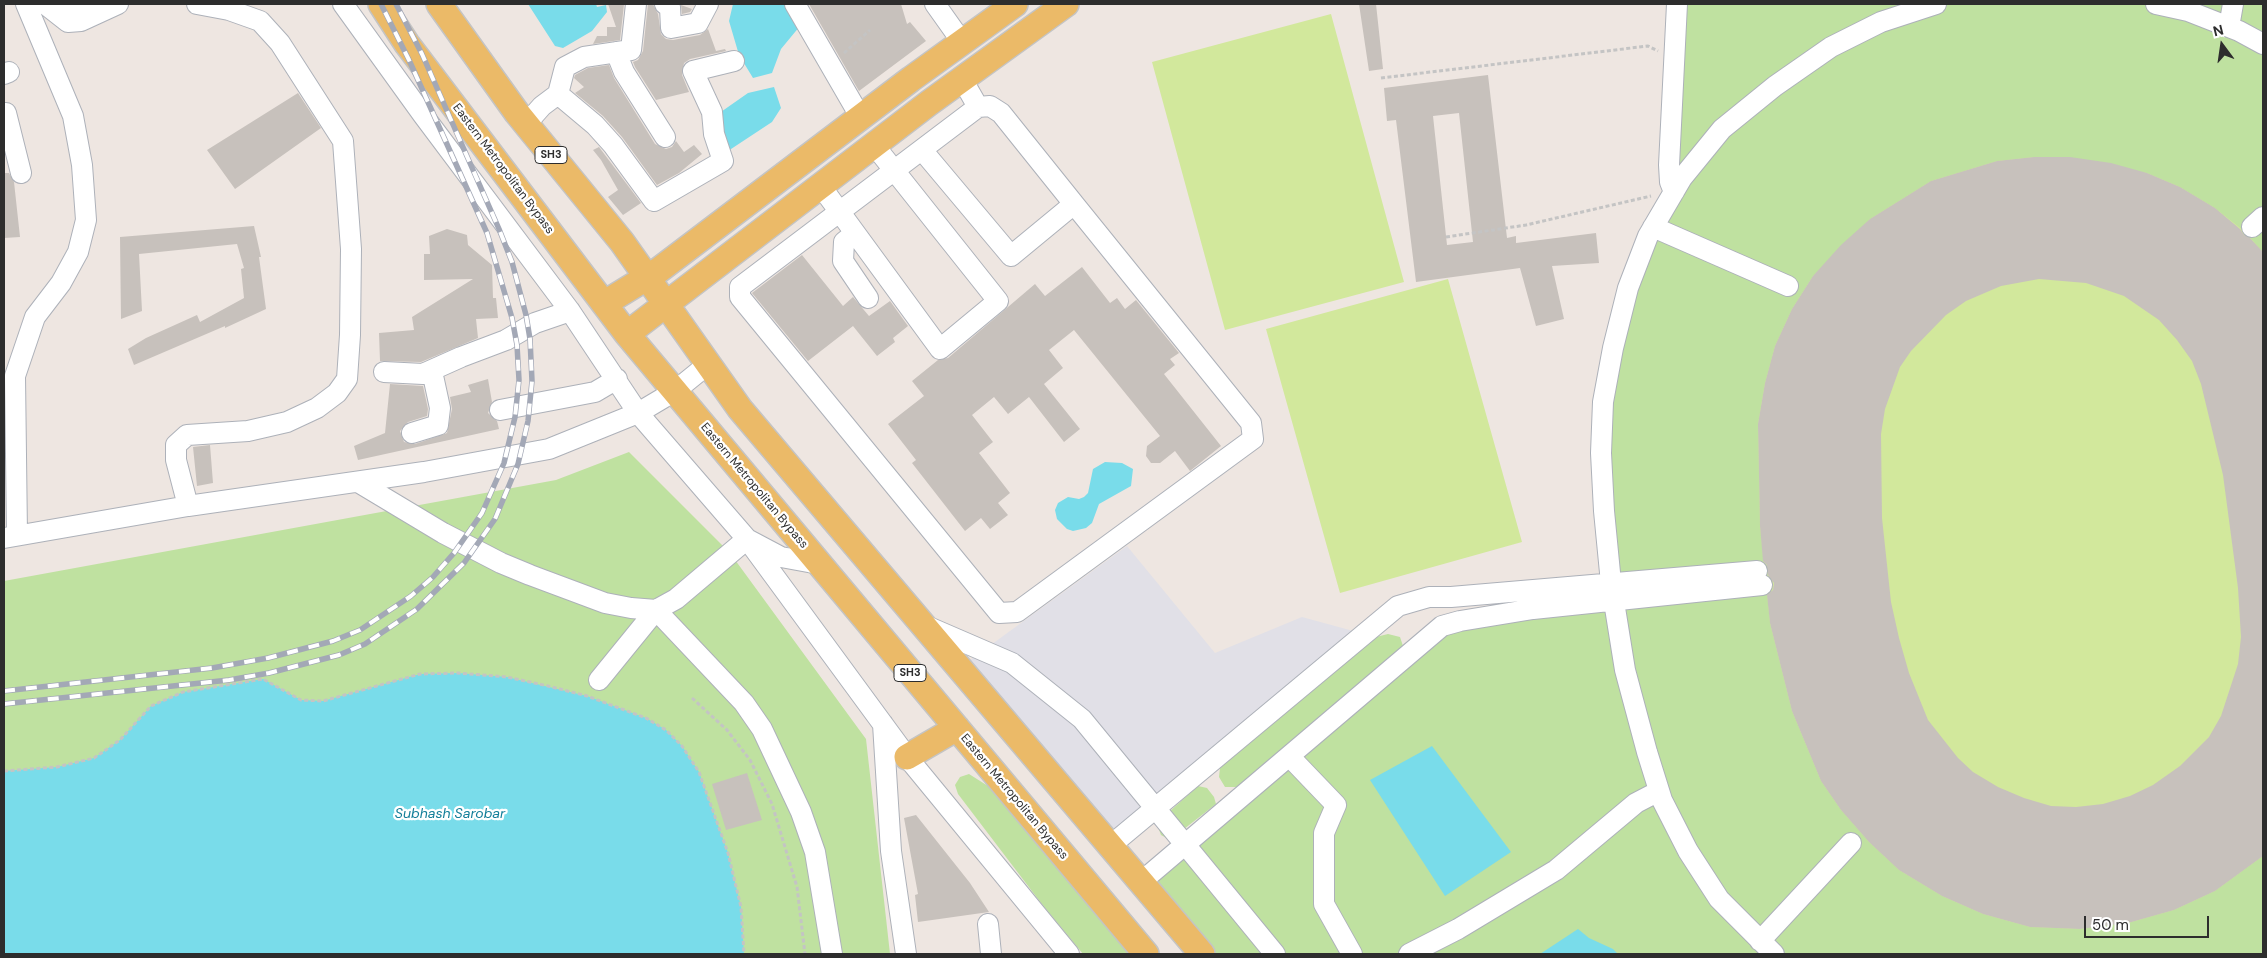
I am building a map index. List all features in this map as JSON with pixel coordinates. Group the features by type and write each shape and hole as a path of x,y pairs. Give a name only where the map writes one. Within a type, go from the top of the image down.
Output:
{"main road":[{"name":"Eastern Metropolitan Bypass","path":"381,4 407,44 628,334 1146,954"},
{"name":"SH3","path":"439,4 526,124 622,242 740,409 1202,954"},
{"path":"605,303 658,270 1015,4"},
{"path":"628,334 666,305 676,294 874,144 1066,4"},
{"path":"907,756 957,728"}],"street":[{"path":"26,4 73,116 82,165 86,220 78,252 62,283 35,317 15,376 9,431 11,536 188,506 424,472 550,449 638,413 674,391 708,365"},
{"path":"45,4 68,22 81,21 118,4"},
{"path":"65,4 90,4 96,14"},
{"path":"188,506 176,460 176,445 187,435 248,431 288,422 317,408 337,393 347,379 350,335 351,249 343,141 280,43 260,21 229,10 197,4"},
{"path":"342,4 423,116 570,311 638,413 747,539 907,756 1069,954"},
{"path":"526,124 542,106 558,94 565,68 584,57 631,50 640,4"},
{"path":"665,4 670,7 671,28 698,23 708,4"},
{"path":"795,4 861,118"},
{"path":"935,4 962,42"},
{"path":"1672,195 1668,165 1678,4"},
{"path":"1851,843 1767,948 1719,899 1688,851 1659,791 1625,670 1612,592 1603,492 1603,402 1613,348 1628,288 1653,227 1682,178 1722,129 1775,86 1831,48 1881,22 1936,4"},
{"path":"2156,4 2205,10 2228,27 2263,44"},
{"path":"2228,27 2233,4"},
{"path":"616,52 624,72 665,137"},
{"path":"558,94 595,125 613,145 654,201 723,161 714,134 712,112 693,71 734,61"},
{"path":"962,79 978,107"},
{"path":"990,106 1001,113 1251,423 1253,439 1017,612 999,613 740,297 740,287 978,107 990,106"},
{"path":"4,113 6,113 21,173"},
{"path":"820,185 940,349 998,301 874,144"},
{"path":"922,150 1011,256 1074,204"},
{"path":"1653,227 1788,286"},
{"path":"855,232 844,242 843,261 868,298"},
{"path":"384,372 423,374 460,357 506,340 535,323 570,311"},
{"path":"412,434 438,425 440,408 432,371"},
{"path":"500,410 596,392 617,379"},
{"path":"358,482 443,533 530,576 605,602 656,610 744,703 762,729 802,812 815,852 832,954"},
{"path":"747,539 781,557 819,564"},
{"path":"600,680 656,610 676,599 747,539"},
{"path":"1110,846 1398,606 1429,596 1451,598 1612,592 1759,578"},
{"path":"1141,882 1186,846 1442,626 1612,592"},
{"path":"922,624 1012,664 1082,719 1274,954"},
{"path":"883,724 891,851 906,954"},
{"path":"1290,757 1336,805 1324,833 1324,904 1352,954"},
{"path":"1409,954 1458,929 1556,870 1636,803 1659,791"},
{"path":"988,924 990,954"}],"path":[{"path":"830,65 870,30"},
{"path":"1381,78 1648,46 1674,62"},
{"path":"1446,237 1526,225 1647,195 1672,195"},
{"path":"4,771 57,767 94,758 120,740 151,706 184,692 262,679 301,700 323,701 420,674 458,673 507,677 548,686 587,696 646,718 666,730 682,746 699,772 728,853 741,907 744,954"},
{"path":"692,698 727,730 750,760 772,804 797,887 805,954"}],"shaded area":[{"path":"1127,546 1215,653 1302,617 1357,632 1112,838 966,663"}],"green space":[{"path":"1684,4 2263,4 2263,954 1780,954 1724,899 1669,806 1637,691 1606,488 1613,365 1674,173"},
{"path":"1331,14 1404,282 1225,330 1152,62"},
{"path":"2034,157 2147,173 2180,187 2215,208 2244,231 2263,252 2263,856 2215,891 2174,910 2128,923 2080,929 2030,927 1983,914 1942,896 1899,870 1869,842 1841,810 1821,781 1792,711 1770,623 1760,526 1758,424 1765,383 1775,346 1792,309 1813,276 1870,219 1931,181 1997,161"},
{"path":"1448,279 1522,542 1340,593 1266,329"},
{"path":"629,452 730,553 866,739 890,954 4,954 4,581 556,480"},
{"path":"1604,608 1655,800 1766,954 1209,954 1151,882 1447,633"},
{"path":"1388,634 1400,637 1403,646 1238,787 1225,787 1219,777 1220,768 1376,637"},
{"path":"969,774 988,786 1129,954 1083,954 1041,903 958,794 955,785 960,777"},
{"path":"1198,786 1207,788 1214,797 1216,804 1170,840 1161,835 1158,827 1160,820"}],"water":[{"path":"528,4 596,4 597,7 606,5 607,12 592,31 563,48 555,46"},
{"path":"733,4 787,4 800,26 781,49 772,73 753,78 739,55 729,21"},
{"path":"774,87 781,108 772,122 728,151 718,114 748,93"},
{"path":"1105,462 1122,463 1133,469 1131,486 1099,504 1092,523 1086,528 1073,531 1067,529 1057,519 1055,510 1058,503 1068,497 1079,499 1084,497 1088,493 1093,469"},
{"name":"Subhash Sarobar","path":"458,673 507,677 587,696 646,718 666,730 682,746 699,772 728,853 741,907 744,954 4,954 4,771 57,767 94,758 120,740 151,706 183,692 263,679 301,700 323,701 420,674"},
{"path":"1432,746 1511,852 1445,896 1370,780"},
{"path":"1578,929 1589,938 1613,949 1618,954 1540,954"}],"building":[{"path":"608,4 624,4 620,40 593,44 597,36 607,36 607,27 616,27"},
{"path":"648,4 653,4 658,14 661,34 666,39 673,40 700,35 708,29 716,51 725,49 726,51 690,59 684,63 682,75 689,92 656,100 635,67 633,62 638,60 643,51"},
{"path":"809,4 901,4 907,24 910,22 926,41 859,91"},
{"path":"1359,4 1376,4 1383,69 1369,71"},
{"path":"681,5 692,9 690,12 682,14"},
{"path":"609,65 614,78 655,144 666,149 672,147 676,141 684,152 694,145 702,154 679,173 657,185 622,137 603,116 575,93 584,87 574,78 575,75 588,68"},
{"path":"1488,75 1507,238 1516,236 1516,243 1596,233 1599,263 1552,266 1564,319 1536,326 1520,268 1416,282 1396,120 1387,121 1384,88","holes":["1459,113 1473,242 1447,245 1433,116"]},
{"path":"298,93 321,128 235,189 207,150"},
{"path":"599,147 641,203 623,215 608,197 618,190 593,150"},
{"path":"2034,157 2070,157 2111,163 2147,173 2180,187 2215,208 2240,229 2244,235 2250,238 2263,252 2263,856 2215,891 2174,910 2128,923 2080,929 2030,927 1983,914 1942,896 1899,870 1869,842 1841,810 1821,781 1792,711 1770,623 1767,595 1773,590 1774,583 1768,575 1767,565 1763,561 1760,526 1758,424 1765,383 1775,346 1792,309 1813,276 1841,245 1870,219 1931,181 1997,161","holes":["2039,279 2086,283 2124,296 2159,320 2192,361 2201,384 2223,475 2238,588 2241,637 2238,664 2221,716 2209,737 2180,766 2153,785 2130,796 2103,804 2076,807 2051,806 2024,798 1998,787 1973,772 1958,758 1928,720 1909,673 1891,602 1882,518 1881,434 1885,409 1900,367 1911,351 1946,315 1966,301 2001,286"]},
{"path":"4,173 9,173 14,182 20,237 4,238"},
{"path":"254,226 261,257 259,257 266,309 134,365 128,349 146,338 197,315 200,322 244,298 241,269 244,268 237,244 139,254 142,311 121,319 120,237"},
{"path":"447,229 467,235 468,245 492,265 493,298 496,298 498,318 476,319 478,338 421,362 380,361 379,333 414,330 412,317 473,279 424,280 424,254 430,254 429,236"},
{"path":"802,255 843,306 853,297 869,316 890,301 908,326 893,338 895,342 877,356 853,326 808,361 752,293"},
{"path":"1082,267 1110,303 1117,298 1125,309 1136,300 1179,353 1170,359 1175,365 1164,374 1221,446 1190,471 1175,451 1160,463 1151,463 1146,456 1147,446 1160,436 1074,330 1049,350 1063,368 1044,384 1080,429 1064,442 1029,397 1008,414 994,397 972,415 993,442 979,453 1010,493 998,503 1008,515 990,529 981,518 965,531 912,463 916,460 888,424 924,396 912,381 938,360 948,358 1035,284 1045,296"},
{"path":"488,379 492,402 488,413 497,421 499,429 358,460 354,446 385,433 390,384 423,386 428,409 427,416 408,422 400,431 404,442 415,444 447,433 452,409 450,397 471,392 468,385"},
{"path":"210,445 213,483 197,486 193,447"},
{"path":"747,773 762,820 726,830 712,784"},
{"path":"916,815 970,883 989,912 918,922 915,895 918,894 904,818"}],"railway":[{"path":"4,691 212,668 268,658 333,641 360,630 411,596 433,577 454,553 482,513 504,463 515,417 519,380 517,345 512,318 487,233 409,60 381,4"},
{"path":"4,704 229,680 269,673 339,655 365,644 417,609 464,563 495,519 518,464 528,421 532,381 530,339 526,315 512,262 499,229 422,54 396,4"}]}
